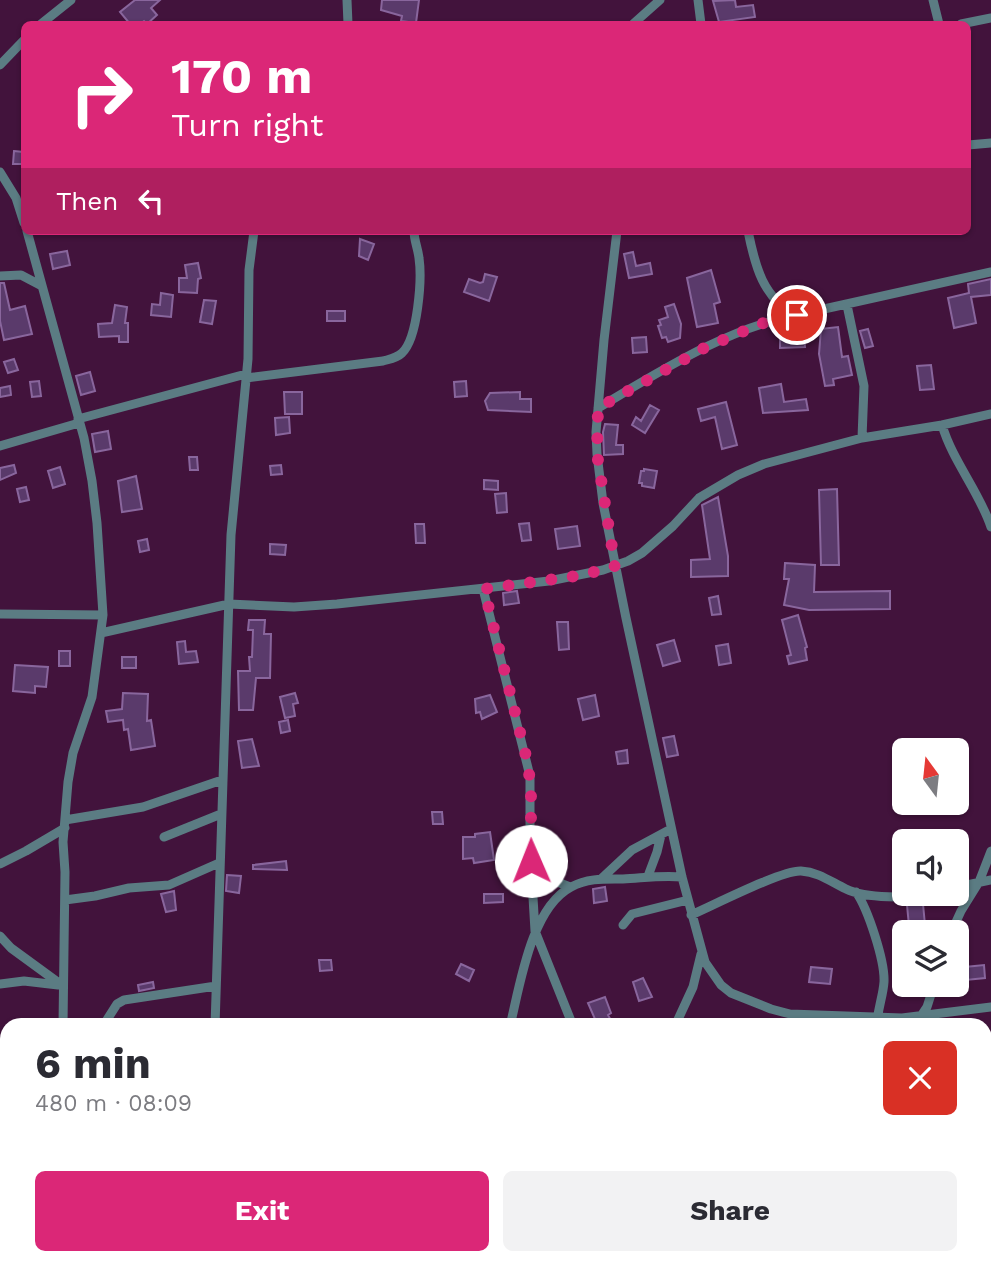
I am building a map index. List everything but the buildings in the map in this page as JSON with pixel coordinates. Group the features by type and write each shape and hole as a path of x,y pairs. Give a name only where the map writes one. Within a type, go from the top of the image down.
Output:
{"street":[{"path":"45,21 71,0"},
{"path":"347,0 348,21"},
{"path":"636,21 660,0"},
{"path":"698,0 701,21"},
{"path":"933,0 938,21"},
{"path":"971,22 991,18"},
{"path":"0,65 21,43"},
{"path":"971,145 991,143"},
{"path":"0,172 21,210"},
{"path":"28,235 79,421 92,481 103,615 92,697 73,753 65,824 63,1018"},
{"path":"215,1018 231,535 246,376 249,270 253,235"},
{"path":"0,446 79,421 246,376 383,361 397,357 405,351 415,319 419,257 415,235"},
{"path":"617,235 598,408 597,454 615,566 671,829 702,953 707,966 721,985 743,1000 790,1013 844,1018"},
{"path":"749,235 755,264 769,293 780,306 797,315"},
{"path":"598,408 706,347 766,322 991,272"},
{"path":"0,276 21,275 40,285"},
{"path":"847,305 863,386 862,438"},
{"path":"101,633 229,604 294,607 337,604 484,589 583,575 615,566 642,553 699,498 738,475 764,464 862,438 991,414"},
{"path":"942,425 956,461 986,503 991,527"},
{"path":"484,589 528,764 535,932 570,1018"},
{"path":"0,614 103,615"},
{"path":"0,864 26,851 65,824 143,807 222,780"},
{"path":"164,837 221,814"},
{"path":"602,878 632,850 671,829"},
{"path":"648,876 661,835"},
{"path":"957,920 979,882 991,851"},
{"path":"531,861 545,877 570,887"},
{"path":"65,900 95,897 129,888 164,886 219,863"},
{"path":"691,915 793,871 812,873 856,892 892,896"},
{"path":"512,1018 535,932 549,906 570,887 602,878 682,877"},
{"path":"969,884 991,880"},
{"path":"856,892 864,905 883,971 884,987 878,1018"},
{"path":"623,925 632,914 688,900"},
{"path":"0,936 17,953 63,986"},
{"path":"679,1018 697,977 702,953"},
{"path":"0,984 24,981 63,986"},
{"path":"108,1018 117,1004 124,1000 216,986"},
{"path":"921,1016 930,997"},
{"path":"902,1018 991,1007"}],"route":[{"path":"531,861 531,791 528,764 484,589 583,575 615,566 597,454 598,408 693,353 746,329 797,315"}]}
